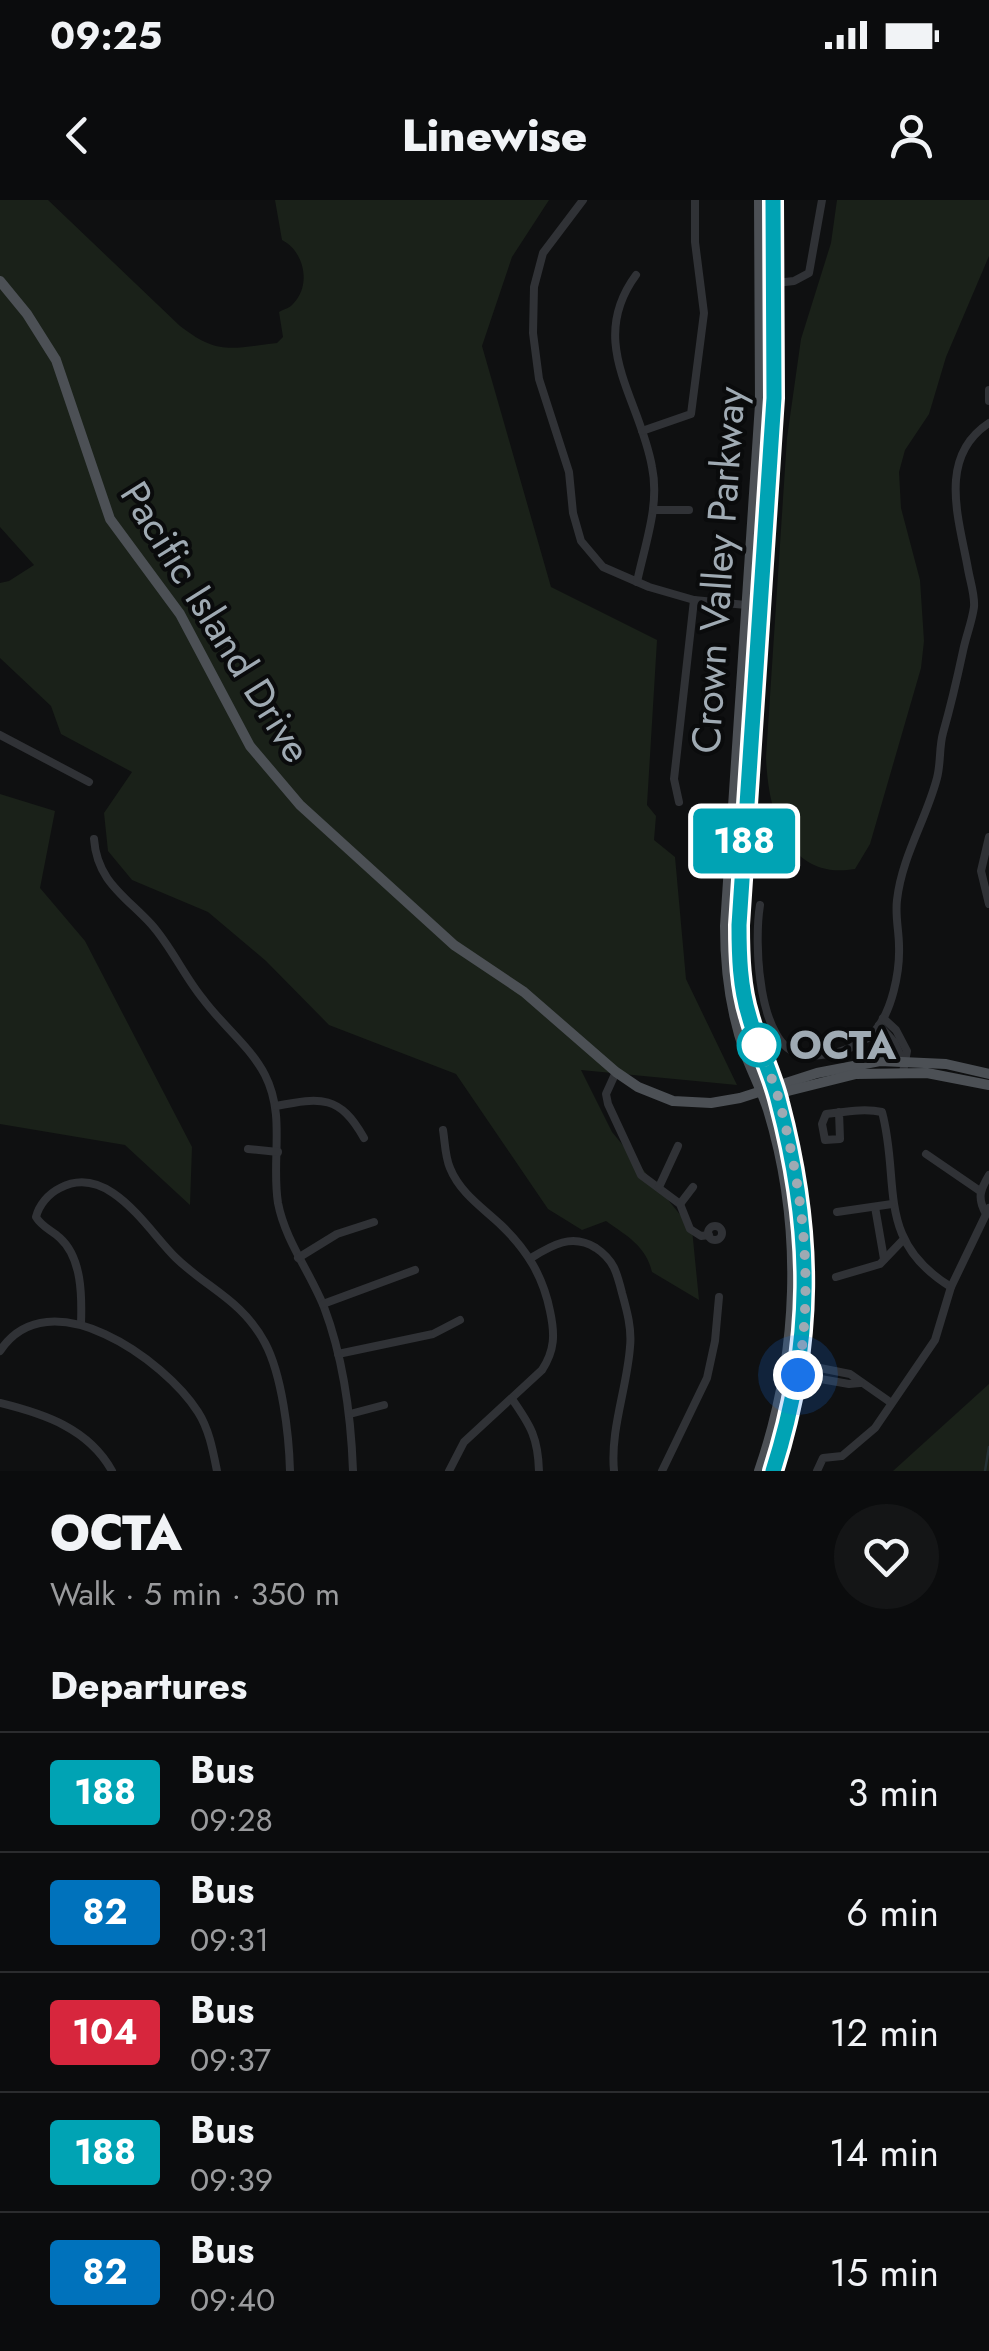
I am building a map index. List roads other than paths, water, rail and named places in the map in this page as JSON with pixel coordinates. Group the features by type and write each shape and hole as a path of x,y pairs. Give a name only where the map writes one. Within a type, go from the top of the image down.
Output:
{"main road":[{"name":"Crown Valley Parkway","path":"759,200 760,404 726,906 726,970 736,1027 775,1136 784,1182 793,1285 786,1368 772,1435 759,1471"},
{"name":"Crown Valley Parkway","path":"773,200 774,398 754,661 740,955 749,1016 793,1154 806,1250 799,1369 773,1471"},
{"path":"760,225 766,232 769,276 776,283 770,290 769,329 761,338"},
{"name":"Pacific Island Drive","path":"0,281 56,360 110,520 180,614 233,718 261,762 300,805 436,931 524,992 616,1072 662,1098 692,1104 762,1093"},
{"path":"754,661 750,654 754,616 746,605 762,569"},
{"path":"762,1093 849,1064 946,1064 989,1074"},
{"path":"903,1067 989,1085"}],"street":[{"path":"582,200 542,253 534,286 533,333 540,379 569,472 573,513 581,541 600,566 636,582 694,600 746,605"},
{"path":"642,432 691,414 704,313 694,200"},
{"path":"776,283 794,281 809,273 822,200"},
{"path":"636,275 623,292 615,342 624,384 652,466 654,510 636,582"},
{"path":"989,390 989,401"},
{"path":"760,905 756,933 760,971 778,1039 786,1048 803,1055 835,1052 863,1041 881,1021 899,960 897,900 903,867 937,780 943,734 975,604 955,494 956,464 980,429 989,423"},
{"path":"654,510 689,510"},
{"path":"679,802 674,778 694,600"},
{"path":"0,735 88,782"},
{"path":"989,837 981,871 989,904"},
{"path":"94,839 104,877 152,925 222,1025 253,1056 266,1078 276,1106 278,1203 298,1258 323,1304 338,1354 350,1414 353,1471"},
{"path":"881,1021 907,1051 903,1067"},
{"path":"616,1072 606,1094 633,1162 642,1175 680,1204 690,1229 701,1236 709,1234"},
{"path":"276,1106 310,1100 340,1106 351,1114 364,1138"},
{"path":"838,1112 882,1112 892,1204 902,1241 934,1275 951,1286"},
{"path":"443,1130 449,1168 469,1197 531,1258 549,1304 555,1334 550,1357 542,1370 464,1442 448,1471"},
{"path":"659,1186 678,1146"},
{"path":"248,1149 278,1152"},
{"path":"926,1154 980,1191"},
{"path":"818,1471 823,1458 842,1456 876,1428 890,1402 936,1340 951,1286 988,1211 980,1204 980,1191 989,1175"},
{"path":"81,1324 73,1258 61,1239 36,1217 52,1193 79,1183 96,1186 130,1206 176,1258 222,1291 251,1322 268,1350 276,1375 290,1471"},
{"path":"680,1204 694,1186"},
{"path":"838,1212 892,1204"},
{"path":"875,1206 884,1259"},
{"path":"298,1258 337,1234 374,1222"},
{"path":"531,1258 555,1243 572,1241 590,1244 609,1258 616,1269 630,1324 631,1345 614,1446 614,1471"},
{"path":"836,1277 880,1264 902,1241"},
{"path":"323,1304 416,1270"},
{"path":"662,1471 707,1378 719,1297"},
{"path":"1,1346 21,1330 41,1322 63,1320 81,1324 141,1356 173,1380 200,1414 218,1471"},
{"path":"338,1354 433,1334 460,1320"},
{"path":"799,1369 850,1374 890,1402"},
{"path":"799,1369 836,1382 860,1383"},
{"path":"836,1382 838,1371"},
{"path":"512,1399 530,1424 538,1444 539,1471"},
{"path":"0,1403 42,1414 76,1431 102,1454 112,1471"},
{"path":"350,1414 384,1404"}],"waterway":[{"path":"985,1471 989,1447"}],"place":[{"name":"OCTA","path":"759,1045"}]}
